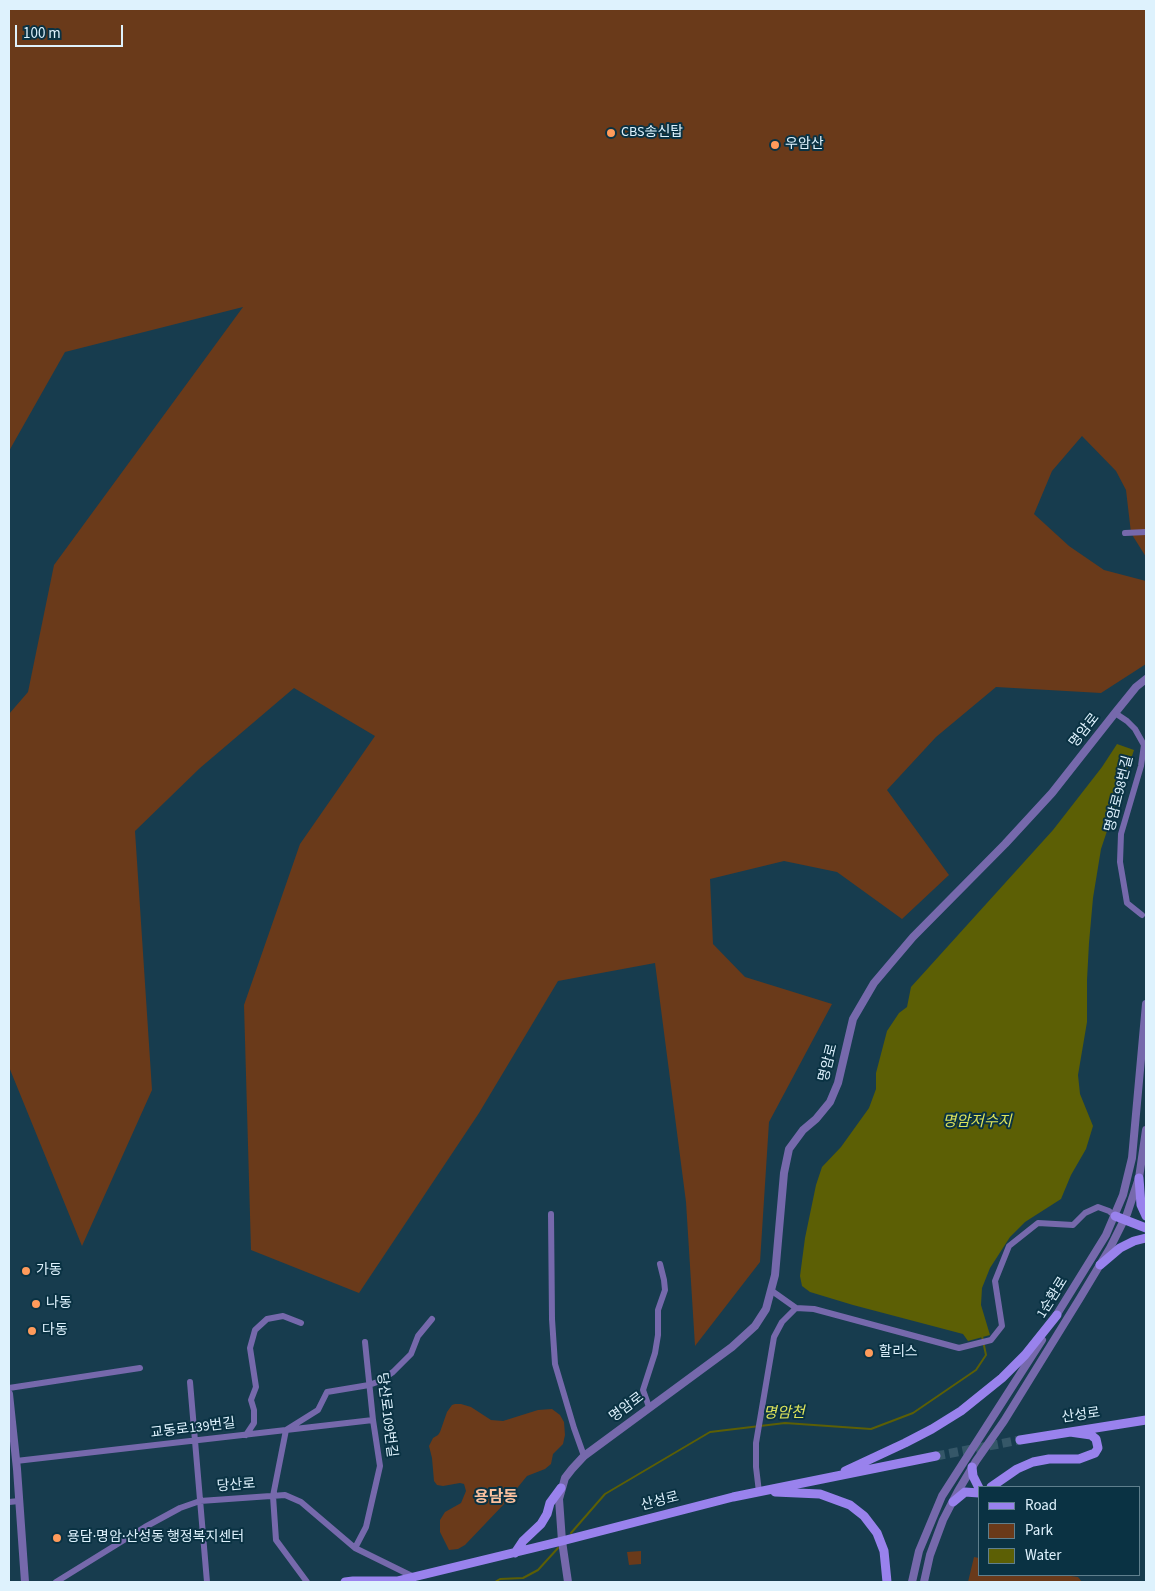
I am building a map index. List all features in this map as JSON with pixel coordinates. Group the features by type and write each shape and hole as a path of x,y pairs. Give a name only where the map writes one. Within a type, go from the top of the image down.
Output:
{"main road":[{"path":"1139,1178 1141,1204 1146,1216"},
{"path":"1115,1216 1146,1228"},
{"path":"1100,1265 1120,1248 1146,1238"},
{"path":"832,1477 905,1443 961,1411 1002,1378 1025,1355 1057,1315"},
{"name":"산성로","path":"1020,1440 1146,1420"},
{"path":"992,1486 1016,1469 1033,1462 1049,1459 1079,1459 1095,1454 1098,1448 1096,1439 1091,1436 1070,1432"},
{"name":"산성로","path":"345,1582 395,1582 759,1492 936,1456"},
{"path":"972,1467 973,1476 978,1486"},
{"path":"515,1553 523,1541 541,1524 548,1514 550,1503 561,1488"},
{"path":"759,1492 820,1494 850,1505 864,1516 877,1533 884,1551 886,1582"},
{"path":"953,1502 965,1492 978,1493"}],"street":[{"path":"1125,533 1146,532"},
{"name":"명암로","path":"568,1582 559,1510 561,1488 572,1469 584,1456 732,1347 755,1326 766,1309 772,1292 784,1173 789,1149 802,1130 830,1102 838,1083 853,1019 874,984 913,937 1005,844 1052,793 1136,687 1146,679"},
{"name":"명암로98번길","path":"1115,713 1127,721 1144,745 1141,766 1121,834 1120,862 1127,903 1142,915"},
{"name":"1순환로","path":"912,1582 919,1551 942,1496 1089,1264 1115,1216 1123,1195 1132,1158 1146,1004"},
{"name":"1순환로","path":"924,1582 930,1556 943,1520 972,1467 1004,1422 1100,1265 1124,1220 1139,1178 1146,1130"},
{"path":"772,1292 796,1308 814,1309 958,1348 991,1340 1002,1326 994,1281 1009,1246 1038,1224 1073,1225 1085,1213 1098,1207 1109,1211 1115,1216"},
{"path":"552,1214 552,1319 556,1364 584,1456"},
{"path":"649,1407 643,1390 655,1353 658,1335 658,1310 665,1290 660,1264"},
{"path":"759,1492 756,1443 774,1337 782,1322 796,1308"},
{"path":"246,1435 254,1423 254,1410 251,1400 256,1387 250,1348 254,1330 267,1318 283,1316 301,1324"},
{"path":"308,1582 276,1540 273,1496 286,1430 318,1410 327,1392 370,1385 393,1372 411,1354 418,1336 432,1319"},
{"name":"당산로109번길","path":"355,1548 366,1527 380,1466 365,1342"},
{"path":"9,1388 140,1368"},
{"path":"190,1382 207,1582"},
{"path":"9,1399 16,1461 25,1582"},
{"name":"교동로139번길","path":"16,1461 195,1442 373,1420"},
{"name":"당산로","path":"56,1582 145,1527 180,1508 200,1501 285,1495 302,1502 355,1548 414,1577"},
{"path":"9,1502 19,1501"}],"green space":[{"path":"9,9 1146,9 1146,557 1131,533 1126,490 1116,471 1082,436 1052,471 1034,514 1069,546 1104,570 1146,581 1146,664 1101,693 996,687 936,737 887,790 949,875 902,919 837,872 784,861 710,879 713,944 745,977 832,1004 769,1122 760,1262 695,1346 686,1202 655,963 558,981 479,1113 359,1293 251,1250 244,1005 300,844 375,736 294,688 200,768 135,831 152,1090 82,1246 9,1067 9,714 28,692 54,565 243,307 65,352 9,451"},
{"path":"455,1404 471,1407 491,1420 503,1421 538,1410 552,1409 560,1415 564,1422 565,1435 563,1444 553,1454 551,1464 545,1469 527,1476 505,1503 465,1545 458,1549 449,1550 440,1532 440,1520 445,1512 461,1503 466,1491 464,1484 460,1483 443,1486 437,1485 434,1481 429,1446 433,1438 440,1432 447,1412"},
{"path":"641,1551 641,1564 629,1565 627,1552"},
{"path":"974,1557 978,1558 978,1576 1071,1576 1078,1577 1082,1582 968,1582"}],"water":[{"name":"명암저수지","path":"1117,744 1134,750 1101,849 1093,898 1089,943 1087,1022 1078,1075 1080,1094 1093,1126 1086,1149 1071,1175 1061,1199 1025,1222 1010,1237 990,1268 982,1288 981,1305 990,1335 968,1341 963,1334 810,1292 802,1286 800,1276 805,1238 816,1185 822,1167 841,1147 869,1108 876,1089 876,1073 887,1031 899,1013 907,1007 911,987 1053,830 1102,767"}],"waterway":[{"name":"명암천","path":"571,1533 605,1494 710,1432 785,1423 871,1429 913,1413 976,1370 986,1355 982,1336"},
{"name":"명암천","path":"495,1582 500,1579 523,1578 538,1570 558,1548"}],"tunnel":[{"path":"936,1456 1020,1440"}],"place":[{"name":"CBS송신탑","path":"611,133"},
{"name":"우암산","path":"775,145"},
{"name":"가동","path":"26,1271"},
{"name":"나동","path":"36,1304"},
{"name":"다동","path":"32,1331"},
{"name":"할리스","path":"869,1353"},
{"name":"용담·명암·산성동 행정복지센터","path":"57,1538"}],"district":[{"name":"용담동","path":"496,1498"}]}
